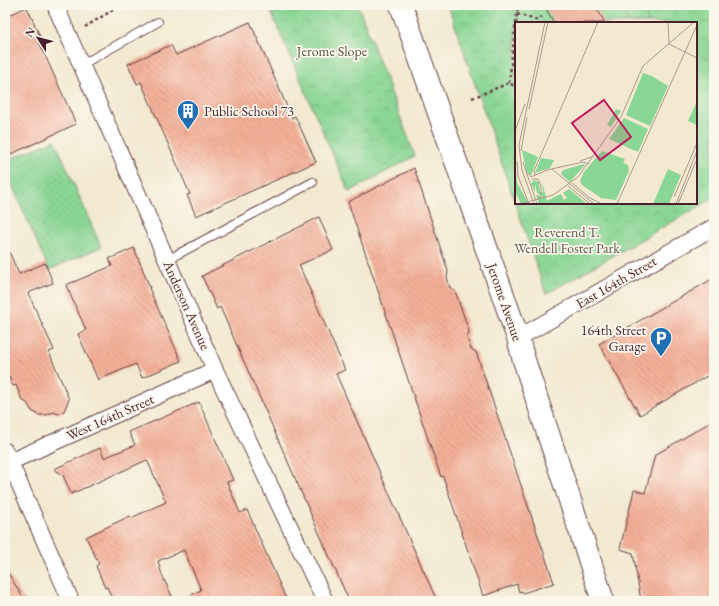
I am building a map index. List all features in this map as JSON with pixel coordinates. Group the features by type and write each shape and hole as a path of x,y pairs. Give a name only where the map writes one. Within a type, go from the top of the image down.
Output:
{"main road":[{"name":"Jerome Avenue","path":"401,5 518,338 603,601"}],"street":[{"name":"Anderson Avenue","path":"55,5 216,370 325,601"},
{"name":"East 164th Street","path":"518,338 714,227"},
{"name":"West 164th Street","path":"6,459 216,370"},
{"path":"6,459 70,601"}],"lane":[{"path":"81,65 158,22"},
{"path":"167,260 313,182"}],"path":[{"path":"85,27 121,5"},
{"path":"516,22 518,5"},
{"path":"517,14 536,20 542,16"},
{"path":"509,83 515,31"},
{"path":"509,83 515,86"},
{"path":"472,98 509,83"}],"green space":[{"name":"Jerome Slope","path":"268,5 358,5 415,156 349,192"},
{"name":"Reverend T. Wendell Foster Park","path":"448,5 714,5 714,198 546,294 515,204 697,204 697,22 515,22 515,203"},
{"path":"619,5 640,5 649,22 628,22"},
{"path":"55,140 101,247 49,270 5,169 5,161"}],"building":[{"path":"544,5 595,5 604,22 553,22"},
{"path":"27,7 42,41 39,42 76,124 5,157 5,17"},
{"path":"250,22 292,118 295,116 316,162 196,216 187,195 190,194 141,82 137,84 128,64 171,45 176,55"},
{"path":"414,168 448,271 447,277 450,288 455,291 469,331 467,338 471,349 476,352 554,583 523,593 522,591 519,592 517,584 483,596 348,202"},
{"path":"319,217 333,250 299,265 345,370 336,374 437,601 349,601 220,307 217,309 202,276"},
{"path":"5,243 19,274 45,263 53,283 28,293 54,350 49,352 69,399 64,411 58,414 53,412 46,415 39,415 32,411 27,403 22,400 16,385 13,386 5,368"},
{"path":"134,248 149,288 181,361 142,378 136,364 98,380 78,334 86,330 66,285 112,266 109,259"},
{"name":"164th Street Garage","path":"714,278 714,372 640,415 599,344"},
{"path":"199,402 233,480 227,482 240,513 247,510 287,601 178,601 201,590 184,550 158,561 162,575 174,601 113,601 107,587 105,588 96,566 99,564 86,537 130,516 131,518 166,502 147,460 71,494 63,475 54,469 100,448 104,458 135,445 129,432"},
{"path":"714,420 714,601 641,601 633,553 620,549 634,490 645,493 655,455"},
{"path":"5,568 25,601 5,601"}],"place":[{"name":"Public School 73","path":"188,130"},
{"name":"164th Street Garage","path":"661,358"}]}
